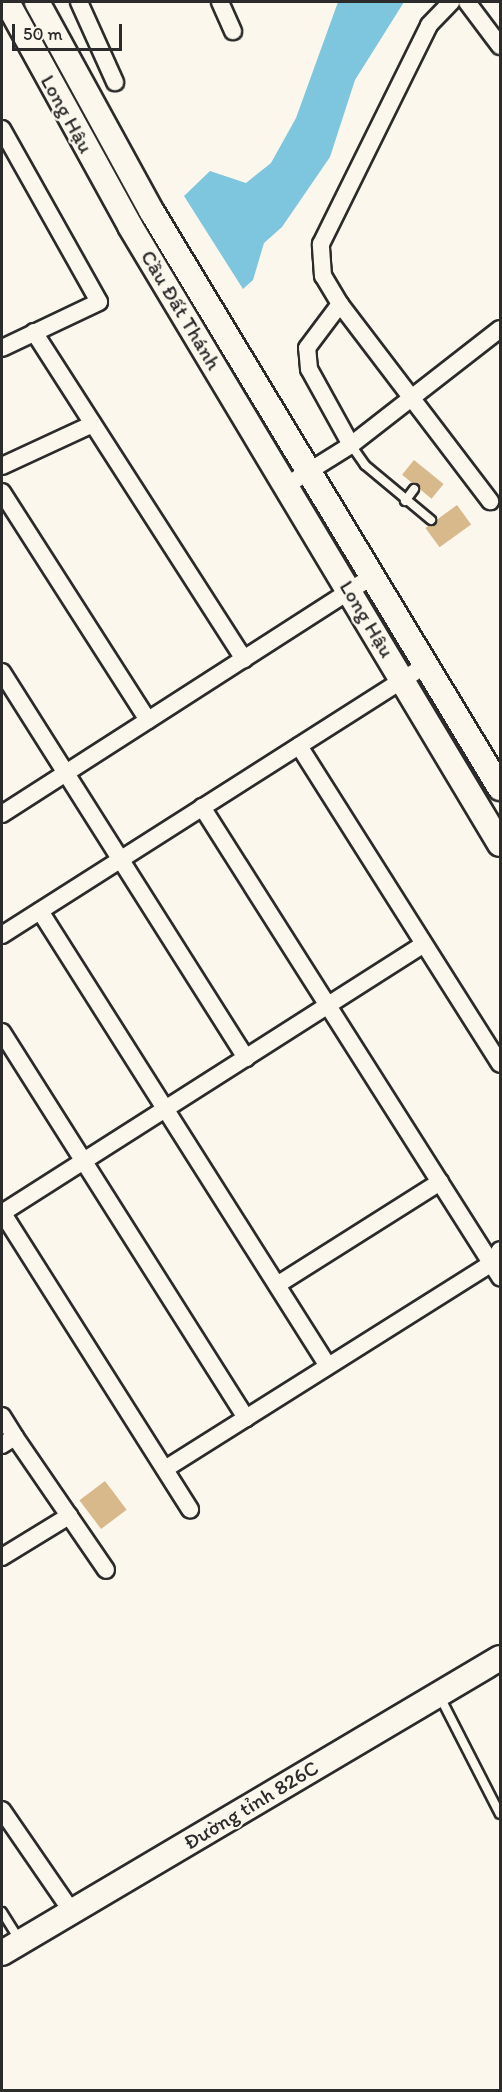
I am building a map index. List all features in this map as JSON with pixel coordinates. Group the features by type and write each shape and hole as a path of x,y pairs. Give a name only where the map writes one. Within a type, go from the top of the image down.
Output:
{"main road":[{"name":"Long Hậu","path":"7,2 130,226"},
{"name":"Long Hậu","path":"37,2 152,212"},
{"name":"Cầu Đất Thánh","path":"152,212 255,381"},
{"name":"Cầu Đất Thánh","path":"130,226 233,395"},
{"name":"Long Hậu","path":"255,381 501,788"},
{"name":"Long Hậu","path":"233,395 501,844"},
{"name":"Đường tỉnh 826C","path":"11,1948 501,1658"}],"street":[{"path":"80,2 115,82"},
{"path":"220,2 232,31"},
{"path":"451,2 429,25 321,244 323,276 340,304 490,501"},
{"path":"467,2 501,46"},
{"path":"2,129 99,302 2,348"},
{"path":"340,304 308,348 309,369 351,445"},
{"path":"287,485 351,445 501,329"},
{"path":"34,332 244,659"},
{"path":"2,466 93,424"},
{"path":"2,492 148,720"},
{"path":"2,814 373,576"},
{"path":"2,935 426,664"},
{"path":"2,672 246,1058"},
{"path":"299,746 501,1064"},
{"path":"165,1469 328,1366 498,1263 440,1182 202,807"},
{"path":"40,911 328,1366"},
{"path":"190,1509 2,1213 424,944"},
{"path":"2,1032 246,1418"},
{"path":"277,1285 440,1182"},
{"path":"2,1416 8,1441 69,1516 106,1570"},
{"path":"2,1557 69,1516"},
{"path":"2,1810 72,1912"}],"lane":[{"path":"351,445 405,501 431,520"},
{"path":"405,501 414,489"},
{"path":"438,1694 501,1814"},
{"path":"2,1912 11,1948"}],"water":[{"path":"338,2 404,2 355,80 330,157 282,227 264,243 253,280 243,289 184,196 210,171 246,183 271,163 296,118"}],"building":[{"path":"414,460 444,484 432,499 402,475"},
{"path":"457,505 471,524 440,547 425,528"},
{"path":"105,1481 127,1510 101,1529 79,1500"}]}
